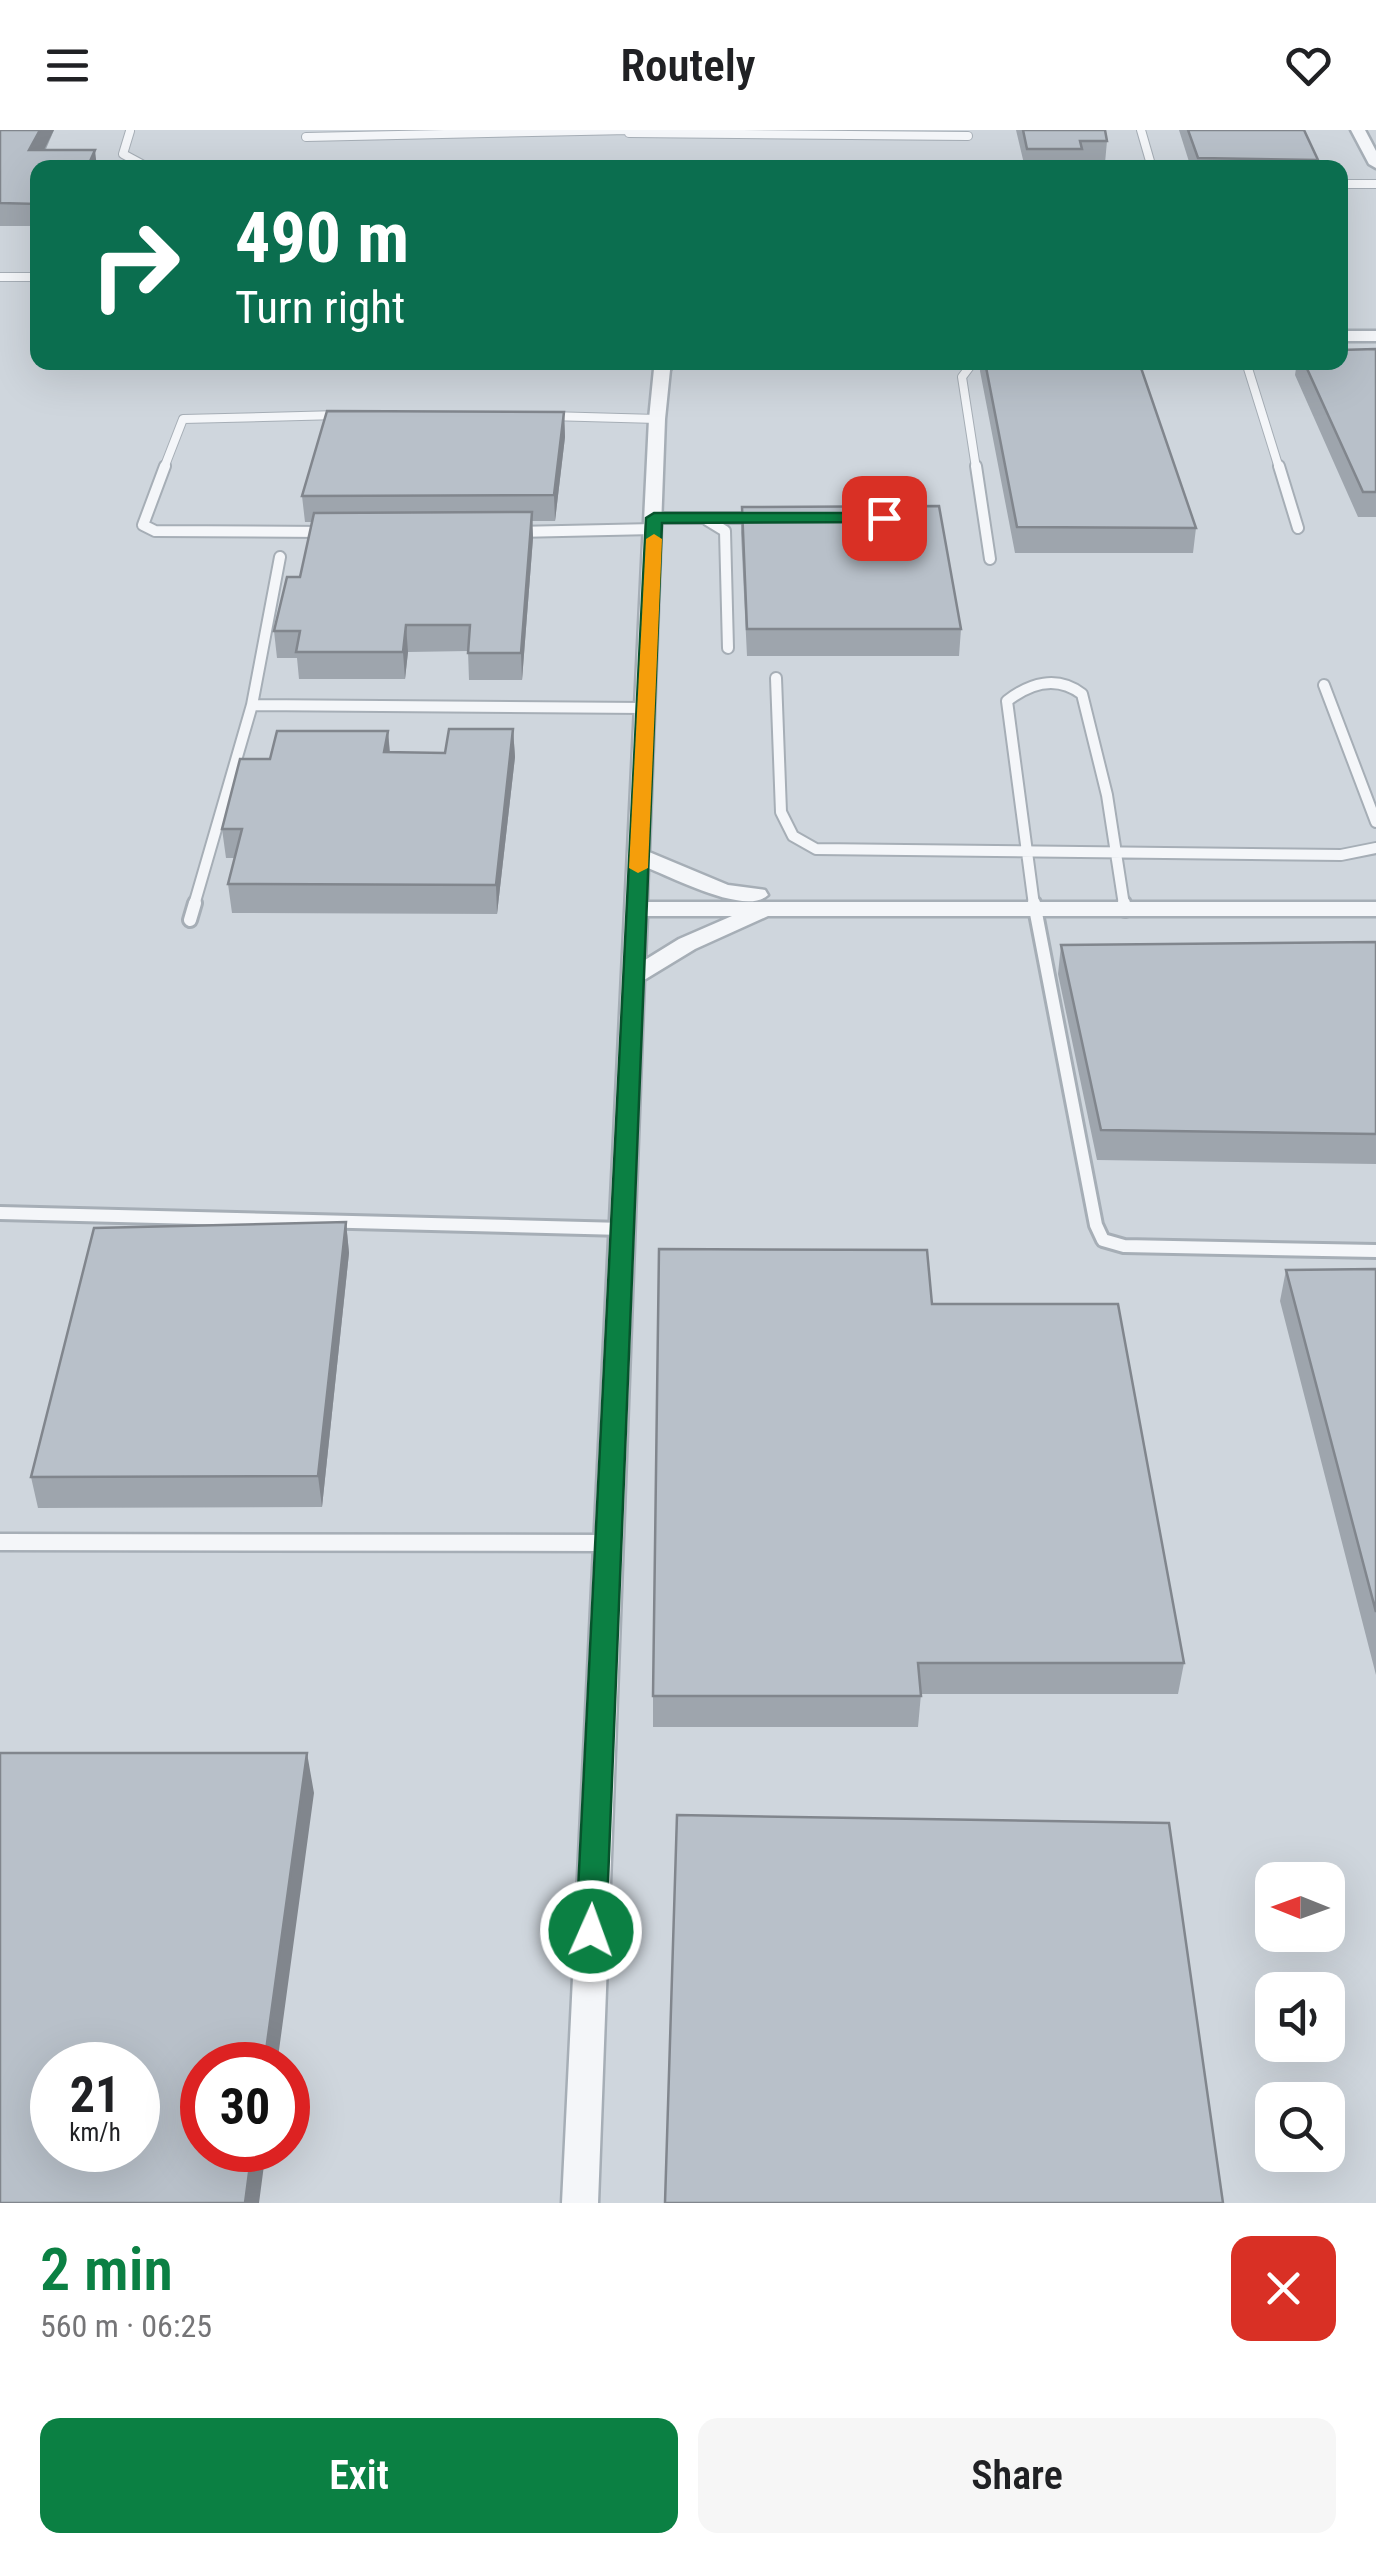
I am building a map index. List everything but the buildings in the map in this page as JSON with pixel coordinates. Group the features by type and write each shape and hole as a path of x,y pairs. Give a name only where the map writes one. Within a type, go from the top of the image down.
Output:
{"street":[{"path":"1360,130 1376,164"},
{"path":"1348,336 1375,336"},
{"path":"580,2203 606,1543 625,1230 656,419 662,370"},
{"path":"639,856 724,891 837,906"},
{"path":"635,976 688,944 772,907"},
{"path":"635,909 1376,908"}],"lane":[{"path":"1141,130 1150,160"},
{"path":"130,131 123,154 135,160"},
{"path":"306,138 629,131 968,136"},
{"path":"1348,184 1376,184"},
{"path":"0,278 30,278"},
{"path":"967,370 962,378 990,559"},
{"path":"1249,370 1298,528"},
{"path":"334,532 155,531 143,526 183,419 193,415 351,416"},
{"path":"529,416 656,419"},
{"path":"700,518 714,521 725,531 728,648"},
{"path":"512,532 700,518 774,518"},
{"path":"190,920 252,705 280,557"},
{"path":"776,678 781,812 786,830 799,844 816,849 1117,856 1375,851"},
{"path":"1125,910 1082,694 1074,686 1056,683 1024,686 1007,701 1034,907 1096,1224 1104,1240 1124,1246 1376,1251"},
{"path":"1324,685 1376,822"},
{"path":"252,705 645,708"},
{"path":"0,1213 625,1230"},
{"path":"0,1542 606,1543"}],"shaded area":[{"path":"0,130 1376,130 1376,2203 0,2203"}],"slow traffic":[{"path":"638,868 654,539"}],"route":[{"path":"591,1931 654,518 884,518"}]}
